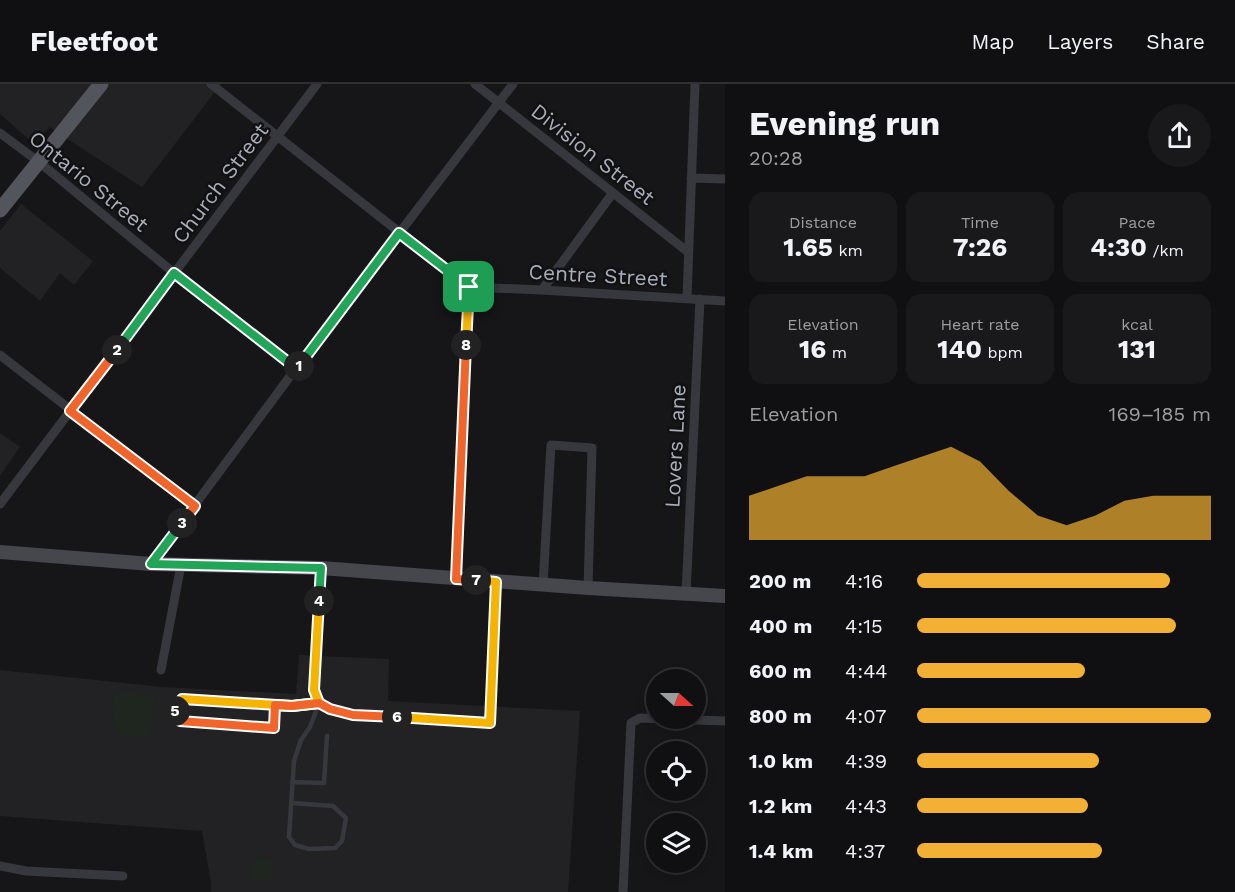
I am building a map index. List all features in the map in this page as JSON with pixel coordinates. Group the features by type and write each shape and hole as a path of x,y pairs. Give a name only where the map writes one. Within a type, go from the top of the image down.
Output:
{"main road":[{"path":"0,210 101,84"},
{"path":"0,552 151,564 321,568 496,582 725,596"}],"street":[{"path":"211,84 469,287 456,579"},
{"name":"Church Street","path":"0,504 317,84"},
{"name":"Division Street","path":"475,84 688,252"},
{"path":"151,564 513,84"},
{"path":"687,298 695,84"},
{"name":"Ontario Street","path":"0,133 297,369"},
{"path":"691,178 725,179"},
{"path":"542,290 612,194"},
{"name":"Centre Street","path":"469,287 725,301"},
{"name":"Lovers Lane","path":"686,594 700,299"},
{"path":"0,355 195,506"},
{"path":"543,585 551,445 571,445 592,448 588,588"},
{"path":"161,670 181,565"},
{"path":"623,892 631,723 640,718 725,721"},
{"path":"0,866 26,871 123,876"}],"lane":[{"path":"291,803 333,806 346,818 342,841 335,849 309,849 295,845 289,837 292,782 294,761 300,740 310,727 319,703 314,690 321,568"},
{"path":"275,705 274,728 180,721 176,718 174,709 182,699 292,706 319,703 330,709 353,715 490,723 496,582"},
{"path":"292,782 324,783 327,736"}],"shaded area":[{"path":"0,84 221,84 142,187 50,127 33,143 0,114"},
{"path":"21,204 93,261 74,285 60,273 40,301 0,268 0,231"},
{"path":"0,433 20,447 0,476"},
{"path":"299,655 389,659 388,701 580,711 568,892 211,892 202,831 0,816 0,670 162,687 296,694"},
{"path":"114,692 155,695 150,738 120,735 113,722"},
{"path":"262,858 270,862 274,870 270,878 262,882 254,878 250,870 254,862"}],"route":[{"path":"469,287 399,233 297,369 174,273 70,411 195,506 151,564 321,568 314,690 319,703 292,706 182,699 174,709 176,718 180,721 274,728 275,705 292,706 319,703 330,709 353,715 490,723 496,582 456,579 469,287"}]}
